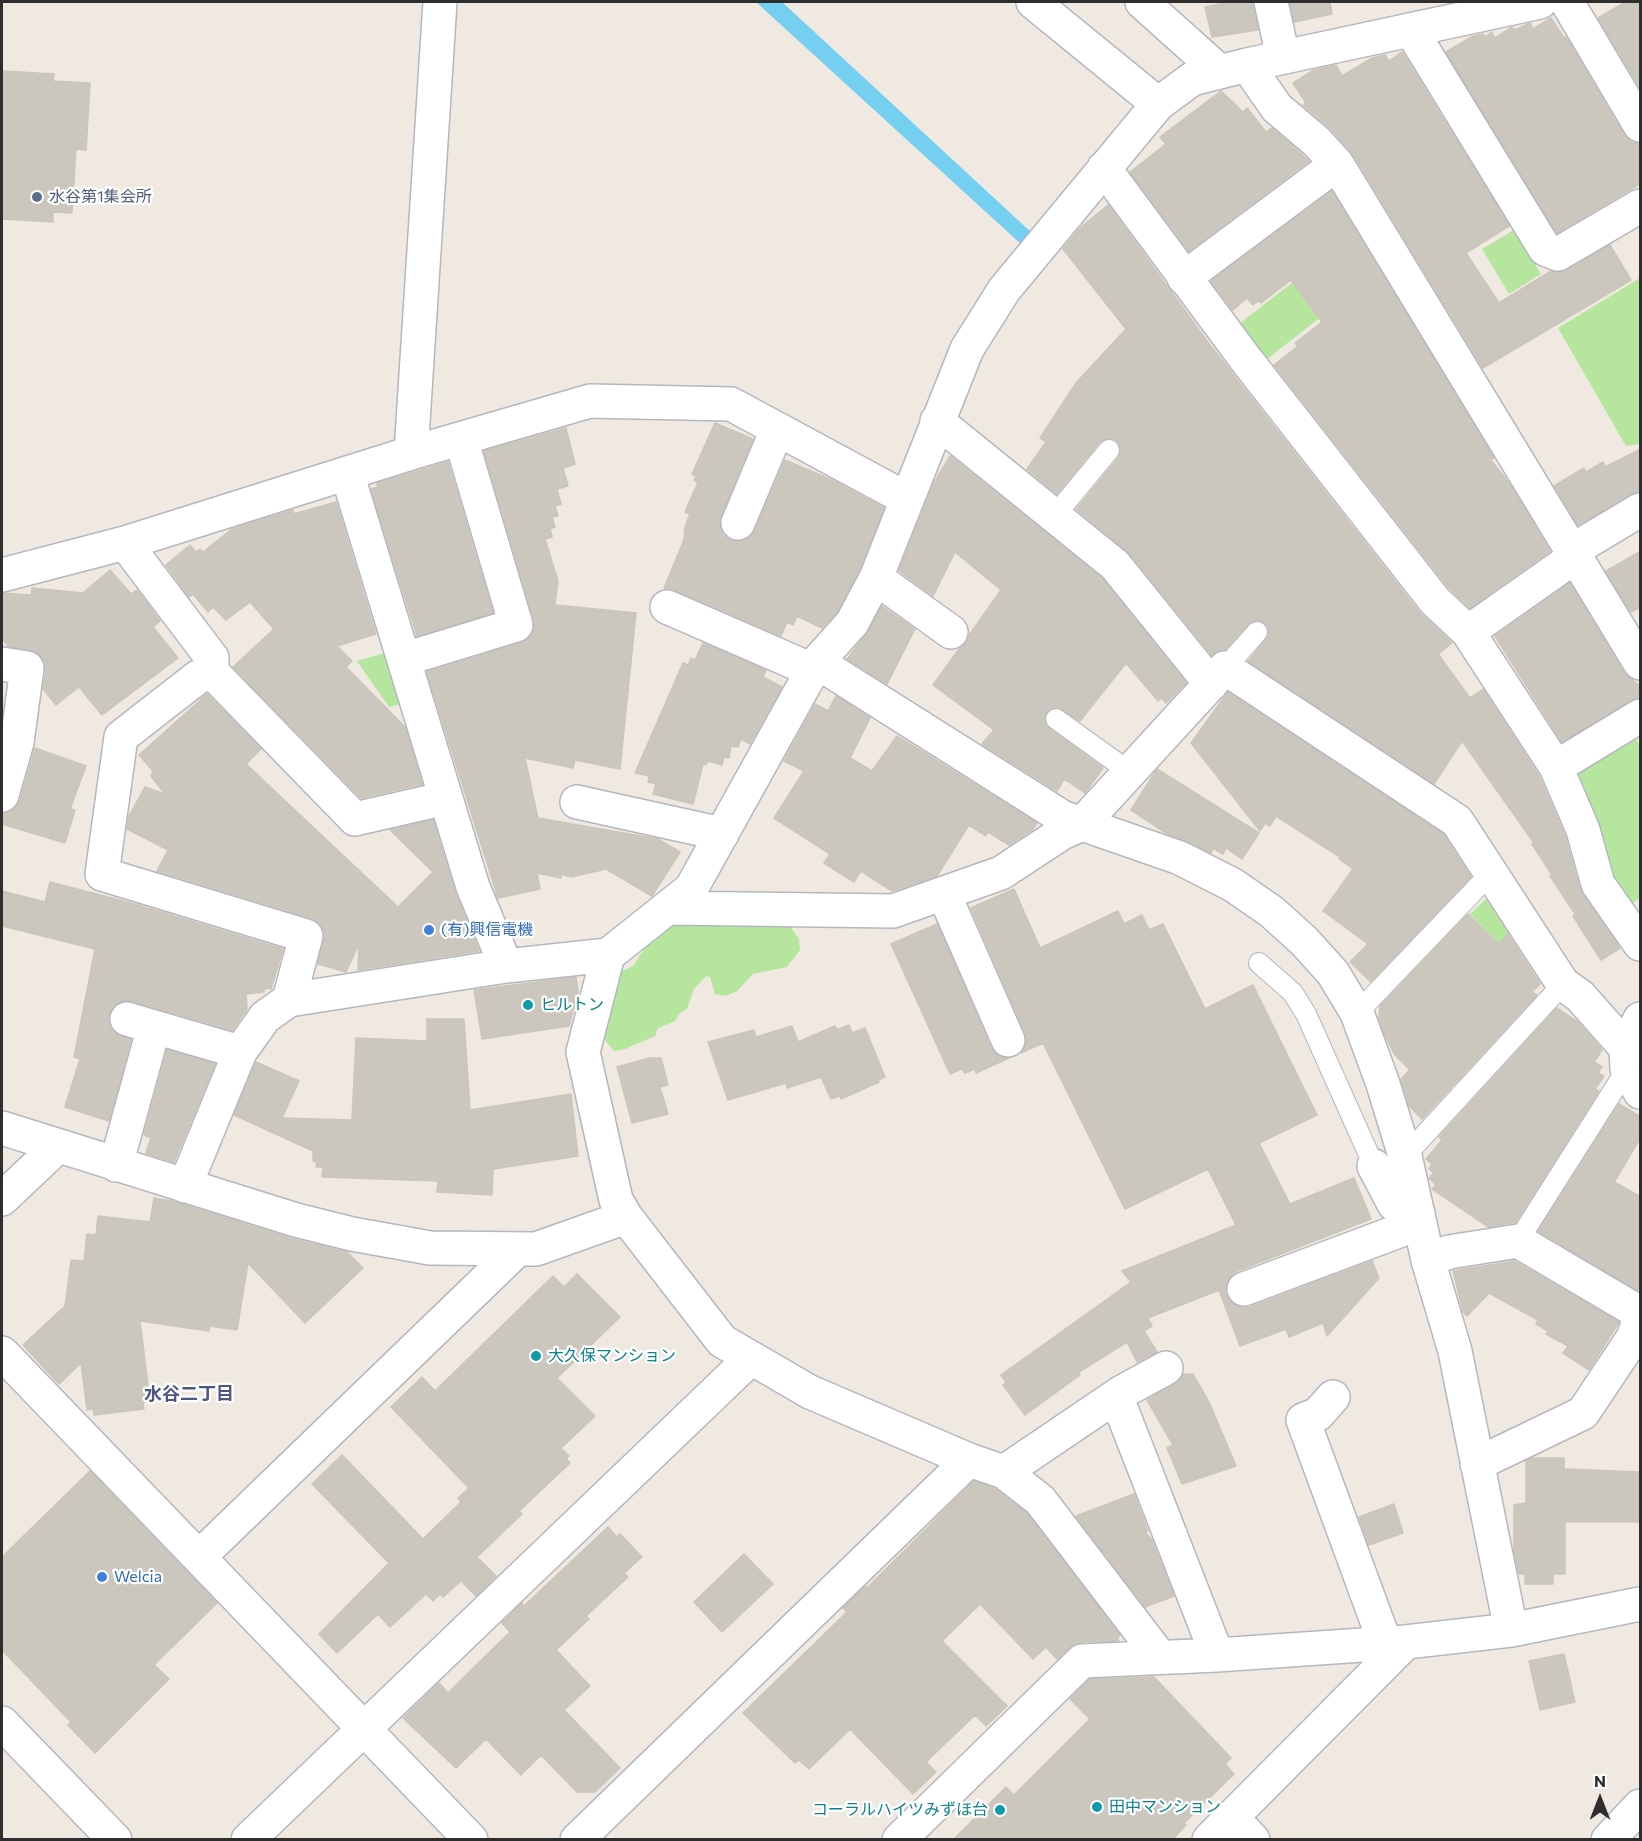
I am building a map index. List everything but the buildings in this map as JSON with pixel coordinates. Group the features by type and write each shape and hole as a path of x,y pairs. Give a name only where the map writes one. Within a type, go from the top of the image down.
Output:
{"street":[{"path":"411,453 440,2"},
{"path":"1033,2 1158,104"},
{"path":"1142,2 1233,68 1317,142 1337,164 1641,663"},
{"path":"1271,2 1283,57"},
{"path":"185,1186 240,1052 265,1017 289,1000 506,966 608,955 691,890 814,666 852,623 876,578 967,349 1004,290 1158,104 1192,79 1233,68 1540,2"},
{"path":"1567,2 1641,125"},
{"path":"1411,30 1545,249 1558,254 1641,206"},
{"path":"1184,278 1337,164"},
{"path":"1104,168 1184,278 1435,601 1468,632 1556,767 1583,831 1598,884 1641,944"},
{"path":"2,575 126,543 411,453 590,401 731,404 907,499"},
{"path":"938,421 1056,514 1115,565 1218,676 1457,821 1563,984 1580,996 1631,1070"},
{"path":"738,523 777,430"},
{"path":"405,659 516,625 461,439"},
{"path":"347,473 473,887 506,966"},
{"path":"1468,632 1574,553 1641,510"},
{"path":"126,543 212,658 212,672 355,819 446,798"},
{"path":"876,578 951,632"},
{"path":"667,607 814,666 1062,817 1180,858 1233,885 1272,912 1304,941 1333,973 1357,1012 1383,1084 1405,1156 1428,1260 1450,1329 1511,1630"},
{"path":"2,664 27,668 17,741 2,795"},
{"path":"212,672 198,677 121,737 102,874 306,936 289,1000"},
{"path":"670,908 893,911 1001,873 1062,833 1082,824 1218,676"},
{"path":"1556,767 1641,716"},
{"path":"577,802 722,834"},
{"path":"944,894 1008,1040"},
{"path":"608,955 583,1052 616,1200 626,1217 722,1341 810,1392 969,1460 1004,1472 1040,1500 1160,1657"},
{"path":"1631,1070 1637,1022 1641,1019"},
{"path":"116,1165 141,1023 240,1052"},
{"path":"2,1128 185,1186 352,1234 430,1248 516,1251 536,1249 626,1217"},
{"path":"2,1199 57,1147"},
{"path":"1374,1166 1394,1204 1419,1218"},
{"path":"1244,1289 1419,1218"},
{"path":"1428,1260 1449,1252 1518,1241 1641,1315 1633,1338 1583,1413 1477,1464"},
{"path":"200,1556 516,1251"},
{"path":"248,1839 750,1359"},
{"path":"5,1364 200,1556 471,1839"},
{"path":"1004,1472 1108,1404 1122,1392 1166,1368"},
{"path":"1333,1397 1318,1414 1302,1420 1396,1642"},
{"path":"1108,1404 1122,1411 1217,1655"},
{"path":"577,1839 969,1460"},
{"path":"899,1839 1082,1661 1217,1655 1396,1642 1511,1630 1641,1604"},
{"path":"1231,1832 1396,1642"},
{"path":"2,1723 115,1839"},
{"path":"1608,1839 1641,1806"}],"lane":[{"path":"1056,514 1109,450"},
{"path":"1218,676 1257,632"},
{"path":"1056,719 1131,773"},
{"path":"1357,1012 1491,873"},
{"path":"1259,963 1293,993 1306,1014 1374,1166"},
{"path":"1405,1156 1563,984"},
{"path":"1518,1241 1631,1070"}],"green space":[{"path":"1514,230 1541,274 1509,294 1482,249"},
{"path":"1307,271 1335,306 1262,363 1234,328"},
{"path":"1640,278 1640,444 1626,446 1558,328"},
{"path":"388,652 404,703 389,707 357,661"},
{"path":"1635,736 1640,747 1640,898 1629,906 1613,880 1577,784 1581,766"},
{"path":"1487,898 1500,903 1515,927 1499,943 1470,914"},
{"path":"677,922 789,925 799,939 800,950 787,967 753,974 737,991 726,996 715,994 710,977 706,976 694,989 687,1009 680,1013 675,1021 658,1028 655,1036 625,1049 614,1051 604,1039 604,1027 617,978 622,971 633,966 653,936"}],"water":[{"path":"756,2 782,2 1032,233 1022,245"}],"place":[{"name":"水谷第1集会所","path":"37,197"},
{"name":"(有)興信電機","path":"429,930"},
{"name":"ヒルトン","path":"528,1005"},
{"name":"大久保マンション","path":"536,1356"},
{"name":"Welcia","path":"102,1577"},
{"name":"田中マンション","path":"1097,1807"},
{"name":"コーラルハイツみずほ台","path":"1000,1810"}],"district":[{"name":"水谷二丁目","path":"189,1394"}]}
